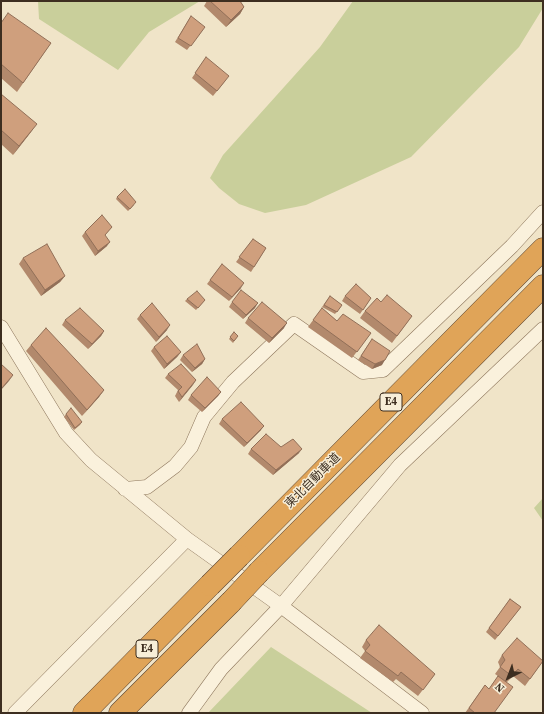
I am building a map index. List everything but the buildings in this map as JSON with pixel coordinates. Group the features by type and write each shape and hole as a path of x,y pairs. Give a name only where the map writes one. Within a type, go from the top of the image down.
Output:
{"highway":[{"name":"東北自動車道","path":"84,713 543,249"},
{"name":"E4","path":"120,713 543,286"}],"street":[{"path":"126,489 147,487 175,466 191,447 204,417 228,388 294,324 363,372 383,370 512,246 543,212"},
{"path":"1,328 66,433 91,460 187,539 281,606 422,713"},
{"path":"189,713 221,669 281,606 400,466 536,342 543,329"},
{"path":"15,713 187,539"}],"green space":[{"path":"38,1 200,1 149,32 118,70 39,19"},
{"path":"353,1 543,1 543,8 519,47 411,157 306,205 265,213 239,204 219,188 210,178 223,155 320,47"},
{"path":"543,498 543,521 534,508"},
{"path":"271,647 372,713 208,713"}]}
